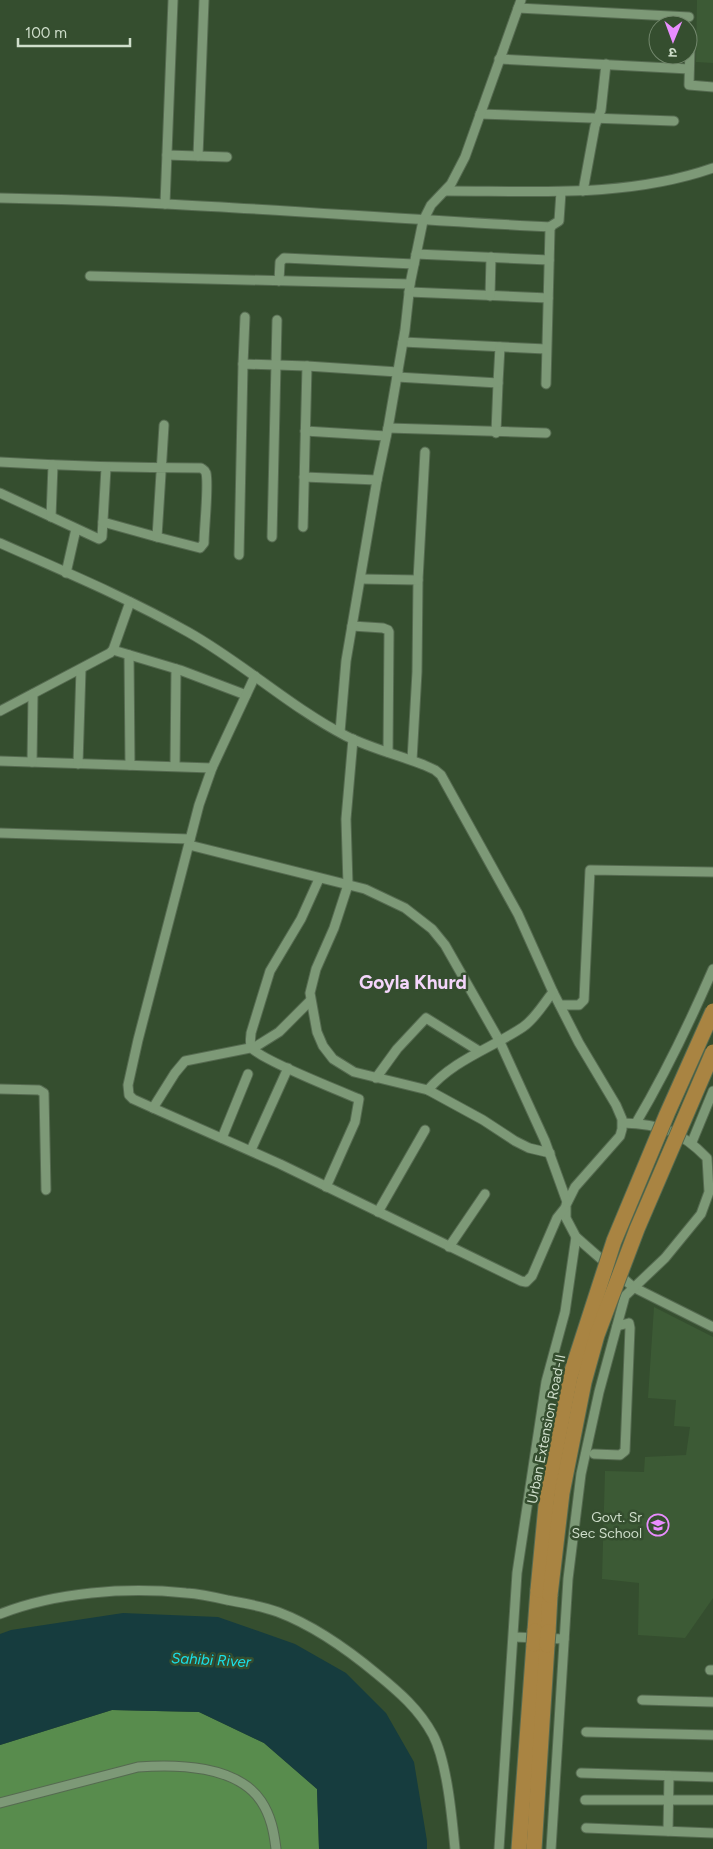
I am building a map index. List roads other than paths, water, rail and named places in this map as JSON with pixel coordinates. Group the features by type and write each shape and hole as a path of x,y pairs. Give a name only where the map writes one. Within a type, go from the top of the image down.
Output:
{"highway":[{"name":"Urban Extension Road-II","path":"534,1849 548,1495 570,1377 614,1241 667,1114 713,1011"},
{"name":"Urban Extension Road-II","path":"544,1592 584,1382 597,1335 637,1229 713,1052"},
{"name":"Urban Extension Road-II","path":"518,1849 541,1638"}],"street":[{"path":"165,204 173,0"},
{"path":"198,156 204,0"},
{"path":"340,732 346,661 376,480 387,432 403,342 414,264 423,221 431,205 446,190 465,156 520,4 663,15"},
{"path":"499,59 689,69"},
{"path":"583,191 597,118 601,110 606,64"},
{"path":"689,65 689,85 713,87"},
{"path":"480,114 674,121"},
{"path":"167,155 227,157"},
{"path":"446,190 561,192 611,189 679,180 713,168"},
{"path":"0,198 86,199 423,221 551,226 559,221 561,192"},
{"path":"546,384 551,226"},
{"path":"416,254 550,260"},
{"path":"490,296 492,257"},
{"path":"279,282 280,262 284,258 414,264"},
{"path":"90,276 410,288 490,296 548,298"},
{"path":"239,555 245,317"},
{"path":"272,537 278,320"},
{"path":"403,342 546,349"},
{"path":"496,433 500,347"},
{"path":"243,364 307,366 498,383"},
{"path":"303,527 307,366"},
{"path":"158,537 164,425"},
{"path":"305,431 546,433"},
{"path":"412,760 417,672 418,580 425,452"},
{"path":"0,462 106,468 200,468 205,471 204,542 201,548 196,549 103,522"},
{"path":"51,517 53,465"},
{"path":"0,492 101,539 106,468"},
{"path":"304,477 376,480"},
{"path":"66,573 76,529"},
{"path":"0,543 130,602 187,631 228,656 340,732 354,740 435,770 446,783 518,914 553,992 595,1071 616,1105 622,1123 620,1136 575,1187 558,1218 532,1276 526,1282 518,1280 251,1150 152,1108 133,1099 129,1094 128,1088 199,805 212,768 255,676"},
{"path":"361,579 418,580"},
{"path":"0,711 104,658 113,650 130,602"},
{"path":"352,626 383,628 389,632 388,752"},
{"path":"113,650 176,669 246,694"},
{"path":"128,655 130,766"},
{"path":"78,764 81,669"},
{"path":"175,766 176,669"},
{"path":"32,694 32,762"},
{"path":"354,740 346,819 348,885 334,928 313,978 310,1001 317,1032 329,1054 338,1063 354,1072 428,1090 483,1120 528,1148 550,1153"},
{"path":"0,761 212,768"},
{"path":"0,833 190,842 319,879 364,889 405,908 432,929 445,945 499,1040 550,1153 566,1205 566,1218 576,1237 633,1287 713,1327"},
{"path":"560,1005 579,1005 584,1000 590,870 646,872 691,870 713,872"},
{"path":"252,1049 252,1033 270,971 301,919 319,879"},
{"path":"636,1123 657,1088 713,969"},
{"path":"428,1090 441,1076 479,1051 524,1026 553,992"},
{"path":"152,1108 185,1061 252,1049 279,1032 310,1001"},
{"path":"376,1078 397,1049 426,1018 479,1051"},
{"path":"252,1049 288,1068 359,1099 355,1122 326,1187"},
{"path":"251,1150 288,1068"},
{"path":"222,1138 248,1074"},
{"path":"0,1089 39,1090 44,1093 46,1190"},
{"path":"692,1142 713,1091"},
{"path":"551,1849 568,1579 581,1474 602,1378 625,1296 665,1258 701,1214 709,1192 707,1158 692,1142 667,1128 636,1123 622,1123"},
{"path":"378,1212 425,1130"},
{"path":"450,1247 485,1194"},
{"path":"499,1849 518,1573 545,1391 565,1312 576,1237"},
{"path":"594,1454 620,1455 625,1451 630,1328 629,1324 618,1326"},
{"path":"0,1614 28,1605 88,1593 164,1591 188,1593 250,1604 278,1612 333,1639 408,1700 434,1736 441,1755 455,1849"},
{"path":"514,1637 564,1639"},
{"path":"642,1700 713,1702"},
{"path":"586,1732 713,1735"},
{"path":"0,1803 138,1767 157,1765 193,1767 227,1776 244,1785 256,1795 268,1815 273,1829 276,1849"},
{"path":"581,1773 713,1777"},
{"path":"668,1831 669,1776"},
{"path":"585,1800 713,1800"},
{"path":"586,1828 713,1833"}],"water":[{"name":"Sahibi River","path":"123,1613 218,1617 295,1644 346,1673 386,1713 414,1762 427,1849 319,1849 317,1789 264,1743 199,1712 112,1710 0,1745 0,1634 11,1630"}],"place":[{"name":"Govt. Sr Sec School","path":"658,1525"}],"district":[{"name":"Goyla Khurd","path":"413,982"}]}
